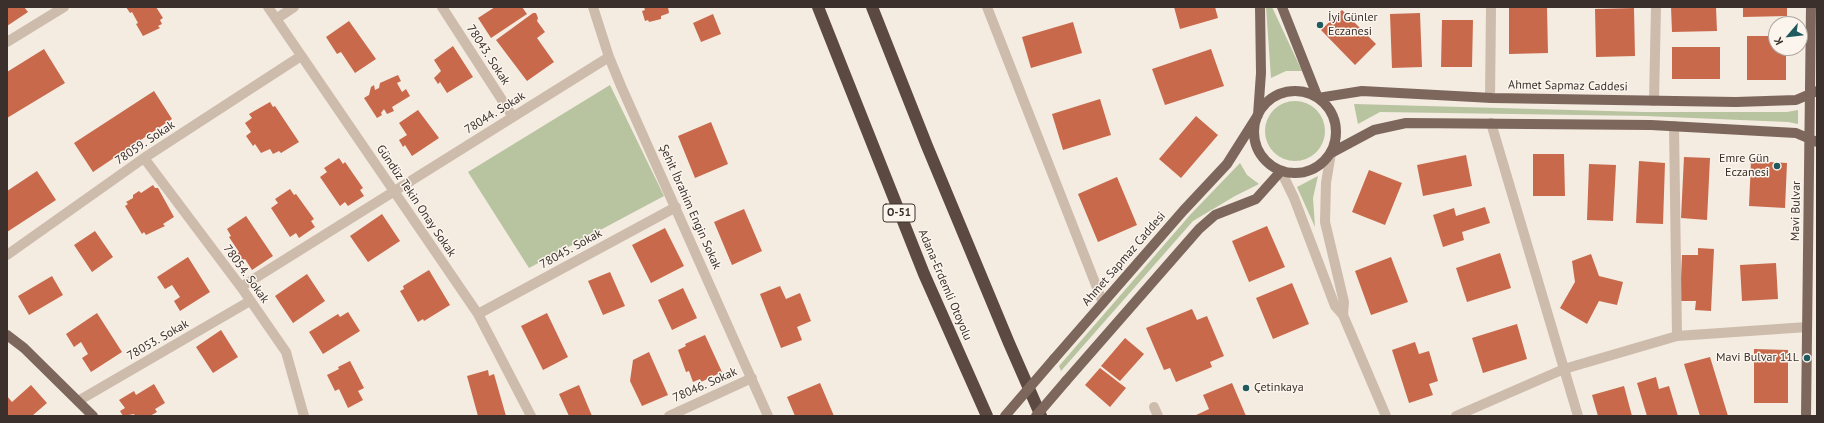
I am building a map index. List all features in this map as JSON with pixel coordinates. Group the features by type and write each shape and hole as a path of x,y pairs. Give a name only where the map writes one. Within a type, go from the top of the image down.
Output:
{"highway":[{"name":"Adana-Erdemli Otoyolu","path":"818,7 924,274 987,416"},
{"path":"872,7 933,161 1041,416"}],"main road":[{"path":"1260,7 1260,73 1258,115 1254,137 1257,148 1263,158 1271,166 1281,171 1298,173 1315,169 1324,162 1331,153 1336,141 1336,128 1330,111 1318,98 1282,7"},
{"name":"Mavi Bulvar","path":"1806,416 1814,92 1811,7"},
{"path":"1258,115 1266,104 1277,96 1291,91 1304,92 1318,98"},
{"name":"Ahmet Sapmaz Caddesi","path":"1318,98 1362,91 1490,98 1736,102 1796,100 1814,92"},
{"name":"Ahmet Sapmaz Caddesi","path":"1005,416 1227,164 1258,115"},
{"path":"1331,153 1374,130 1406,123 1674,126 1796,133 1813,140"},
{"path":"1036,416 1199,229 1215,215 1256,199 1281,171"},
{"path":"7,335 24,348 93,416"}],"street":[{"path":"7,42 64,7"},
{"name":"Gündüz Tekin Onay Sokak","path":"268,7 478,314 531,416"},
{"path":"276,19 294,7"},
{"name":"78043. Sokak","path":"442,7 513,116"},
{"name":"Şehit İbrahim Engin Sokak","path":"592,7 609,57 768,416"},
{"path":"987,7 1103,303"},
{"path":"1490,98 1491,7"},
{"path":"1654,101 1656,7"},
{"name":"78059. Sokak","path":"7,255 144,158 301,56"},
{"name":"78044. Sokak","path":"394,191 609,57"},
{"path":"1491,123 1578,416"},
{"path":"1674,126 1677,336"},
{"path":"1331,153 1326,183 1325,222 1344,302 1343,315"},
{"name":"78054. Sokak","path":"144,158 241,287 286,352 304,416"},
{"path":"1281,171 1294,198 1335,306 1343,315 1386,416"},
{"path":"241,287 394,191"},
{"name":"78045. Sokak","path":"478,314 676,207"},
{"name":"78053. Sokak","path":"78,401 250,301"},
{"path":"1456,416 1564,369 1677,336 1807,327"},
{"name":"78046. Sokak","path":"669,416 752,378"}],"green space":[{"path":"1266,7 1272,7 1302,71 1286,71 1271,78"},
{"path":"610,85 664,196 529,268 468,172"},
{"path":"1295,101 1312,106 1320,114 1325,131 1320,148 1312,156 1295,161 1278,156 1270,148 1265,131 1270,114 1278,106"},
{"path":"1354,104 1643,112 1787,112 1798,110 1798,124 1788,122 1645,116 1380,112 1358,124"},
{"path":"1240,163 1247,175 1259,184 1235,196 1193,221 1061,371 1059,366 1190,215"},
{"path":"1318,176 1313,198 1315,227 1297,187"}],"building":[{"path":"7,7 24,7 28,12 7,26"},
{"path":"126,7 156,7 163,18 160,20 162,24 158,26 160,28 143,36 136,24 138,23 132,12 130,13"},
{"path":"495,7 522,7 527,14 491,38 478,18"},
{"path":"644,7 668,7 669,13 661,16 661,19 649,22 648,20 645,21 642,11 645,10"},
{"path":"1174,7 1215,7 1218,18 1180,29"},
{"path":"1509,7 1547,7 1548,53 1509,54"},
{"path":"1671,7 1716,7 1717,31 1672,32"},
{"path":"1743,7 1787,7 1787,16 1743,17"},
{"path":"1634,8 1635,56 1596,57 1595,9"},
{"path":"1342,10 1376,44 1355,65 1321,30"},
{"path":"533,13 536,13 538,18 537,21 545,32 537,38 554,62 527,81 496,40"},
{"path":"1420,13 1422,67 1392,68 1390,14"},
{"path":"713,14 721,34 701,42 693,23"},
{"path":"1442,20 1473,20 1472,67 1441,67"},
{"path":"349,21 376,59 355,73 341,52 337,54 326,37"},
{"path":"1073,22 1082,53 1031,68 1022,37"},
{"path":"1747,36 1768,36 1768,56 1786,56 1786,80 1747,80"},
{"path":"453,46 473,77 447,93 440,82 438,84 434,78 441,71 434,60"},
{"path":"1672,47 1720,47 1720,79 1672,79"},
{"path":"44,49 65,83 7,118 7,72"},
{"path":"1211,49 1224,86 1165,105 1152,69"},
{"path":"398,75 401,81 397,83 402,92 406,89 410,96 392,107 394,111 387,114 384,109 381,113 382,115 377,118 364,98 369,95 371,87 374,85 375,90 379,88 380,83"},
{"path":"154,91 172,119 93,172 74,143"},
{"path":"1100,99 1111,135 1063,150 1052,114"},
{"path":"270,102 273,107 275,106 299,142 281,153 279,151 273,154 270,149 261,153 255,144 253,146 246,136 251,132 245,123 252,118 249,114"},
{"path":"418,110 439,138 412,156 405,145 403,147 399,140 407,135 399,123"},
{"path":"1196,116 1218,135 1181,178 1159,159"},
{"path":"711,122 728,164 695,178 678,136"},
{"path":"1533,154 1564,154 1565,196 1533,196"},
{"path":"1466,155 1472,186 1423,196 1417,165"},
{"path":"1684,157 1710,158 1707,220 1681,218"},
{"path":"339,158 343,164 345,162 363,188 360,190 364,196 348,206 345,202 340,206 320,177 327,172 324,168"},
{"path":"1639,161 1665,163 1663,224 1636,223"},
{"path":"1751,161 1787,163 1785,208 1749,206"},
{"path":"1589,164 1616,165 1613,221 1587,220"},
{"path":"1369,170 1402,183 1385,225 1352,212"},
{"path":"37,171 56,200 7,232 7,191"},
{"path":"1117,177 1137,225 1098,242 1078,194"},
{"path":"153,185 155,188 158,188 174,217 163,224 165,226 146,235 144,232 142,234 125,206 128,204 126,202 133,198 133,195 139,191 141,193"},
{"path":"290,189 294,195 296,194 314,219 311,221 315,227 299,238 296,233 290,237 271,208 278,203 275,199"},
{"path":"1485,207 1490,223 1462,232 1464,240 1443,247 1433,215 1454,208 1456,216"},
{"path":"744,209 762,251 732,265 714,222"},
{"path":"382,214 400,241 368,262 350,236"},
{"path":"246,216 273,256 252,270 245,259 241,262 236,255 239,252 229,237 231,236 227,229"},
{"path":"1267,226 1285,267 1249,282 1232,241"},
{"path":"665,228 684,266 651,283 632,245"},
{"path":"95,231 113,257 92,272 74,245"},
{"path":"1698,248 1714,249 1711,311 1695,310 1696,301 1680,301 1682,255 1698,255"},
{"path":"1500,253 1511,288 1467,302 1456,268"},
{"path":"1591,254 1599,276 1623,282 1617,305 1599,301 1587,324 1560,308 1575,282 1572,261"},
{"path":"188,257 210,292 180,311 174,301 180,297 172,285 165,289 157,277"},
{"path":"1391,257 1408,302 1371,315 1355,271"},
{"path":"1776,263 1778,299 1742,301 1740,265"},
{"path":"429,270 450,305 424,321 423,319 418,322 400,291 404,289 403,286"},
{"path":"610,272 625,306 603,315 588,281"},
{"path":"307,274 325,301 293,323 275,296"},
{"path":"52,276 63,295 29,315 18,296"},
{"path":"1292,283 1309,324 1273,339 1256,298"},
{"path":"780,286 786,299 800,293 811,321 797,327 802,340 781,348 760,294"},
{"path":"683,288 697,318 672,330 658,300"},
{"path":"1192,309 1197,320 1207,316 1224,356 1210,362 1212,367 1176,382 1170,368 1164,370 1146,328"},
{"path":"348,312 360,331 323,354 309,332 338,314 340,317"},
{"path":"97,313 122,352 91,372 82,358 88,354 81,342 74,347 66,334"},
{"path":"547,313 568,357 543,370 521,326"},
{"path":"1517,324 1527,359 1483,373 1472,338"},
{"path":"221,330 238,357 213,373 196,347"},
{"path":"705,335 722,372 701,382 700,379 693,382 689,371 686,372 678,350 686,346 685,344"},
{"path":"1125,338 1144,354 1120,381 1101,366"},
{"path":"1415,342 1419,354 1429,351 1438,381 1429,384 1433,395 1409,403 1392,350"},
{"path":"1754,349 1788,350 1788,403 1754,403"},
{"path":"649,352 668,395 642,406 630,381 633,360"},
{"path":"1710,357 1728,416 1700,416 1684,364"},
{"path":"350,361 364,388 358,391 363,400 348,408 339,389 335,391 327,375"},
{"path":"1100,368 1126,388 1110,407 1085,385"},
{"path":"488,370 489,376 494,374 506,416 478,416 467,376"},
{"path":"1656,377 1659,389 1669,386 1678,416 1647,416 1637,383"},
{"path":"820,383 834,416 795,416 787,397"},
{"path":"1232,383 1246,416 1194,416 1209,409 1203,395"},
{"path":"154,384 165,403 155,409 157,412 150,416 135,416 134,414 123,416 120,411 125,408 119,400 134,391 136,395"},
{"path":"31,385 47,403 32,416 7,416 7,396 12,402"},
{"path":"579,385 592,416 569,416 559,394"},
{"path":"1624,386 1632,416 1598,416 1592,395"}],"place":[{"name":"İyi Günler Eczanesi","path":"1320,25"},
{"name":"Emre Gün Eczanesi","path":"1777,166"},
{"name":"Mavi Bulvar 11L","path":"1807,358"},
{"name":"Çetinkaya","path":"1246,388"}]}
